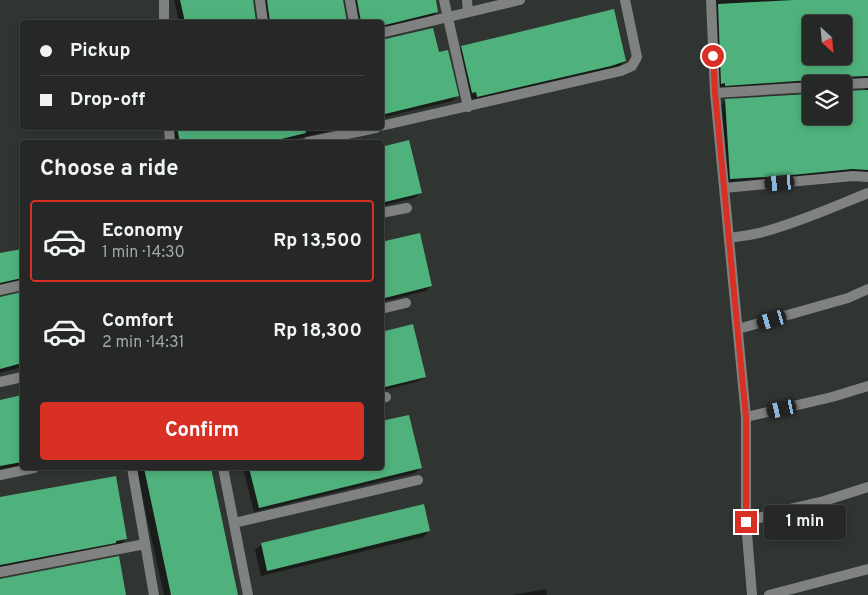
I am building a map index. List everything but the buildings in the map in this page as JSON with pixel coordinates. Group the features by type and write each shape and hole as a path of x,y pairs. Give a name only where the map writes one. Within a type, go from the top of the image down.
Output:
{"street":[{"path":"164,0 164,20"},
{"path":"260,0 264,20"},
{"path":"350,0 354,20"},
{"path":"444,0 468,107"},
{"path":"467,0 468,12"},
{"path":"384,32 520,0"},
{"path":"384,125 621,71 632,66 637,57 625,0"},
{"path":"711,0 715,93 746,418 746,522 752,595"},
{"path":"852,84 868,83"},
{"path":"715,93 802,87"},
{"path":"318,140 366,130"},
{"path":"724,188 853,176 868,177"},
{"path":"729,238 762,233 785,226 868,193"},
{"path":"384,212 407,208"},
{"path":"0,290 20,285"},
{"path":"738,329 848,298 868,288"},
{"path":"384,308 406,304"},
{"path":"0,382 20,377"},
{"path":"746,418 832,397 868,386"},
{"path":"0,475 24,470"},
{"path":"132,470 154,595"},
{"path":"223,470 248,595"},
{"path":"234,523 418,480"},
{"path":"746,522 868,487"},
{"path":"0,572 146,544"},
{"path":"770,595 868,568"}],"route":[{"path":"713,56 746,418 746,522"}]}
